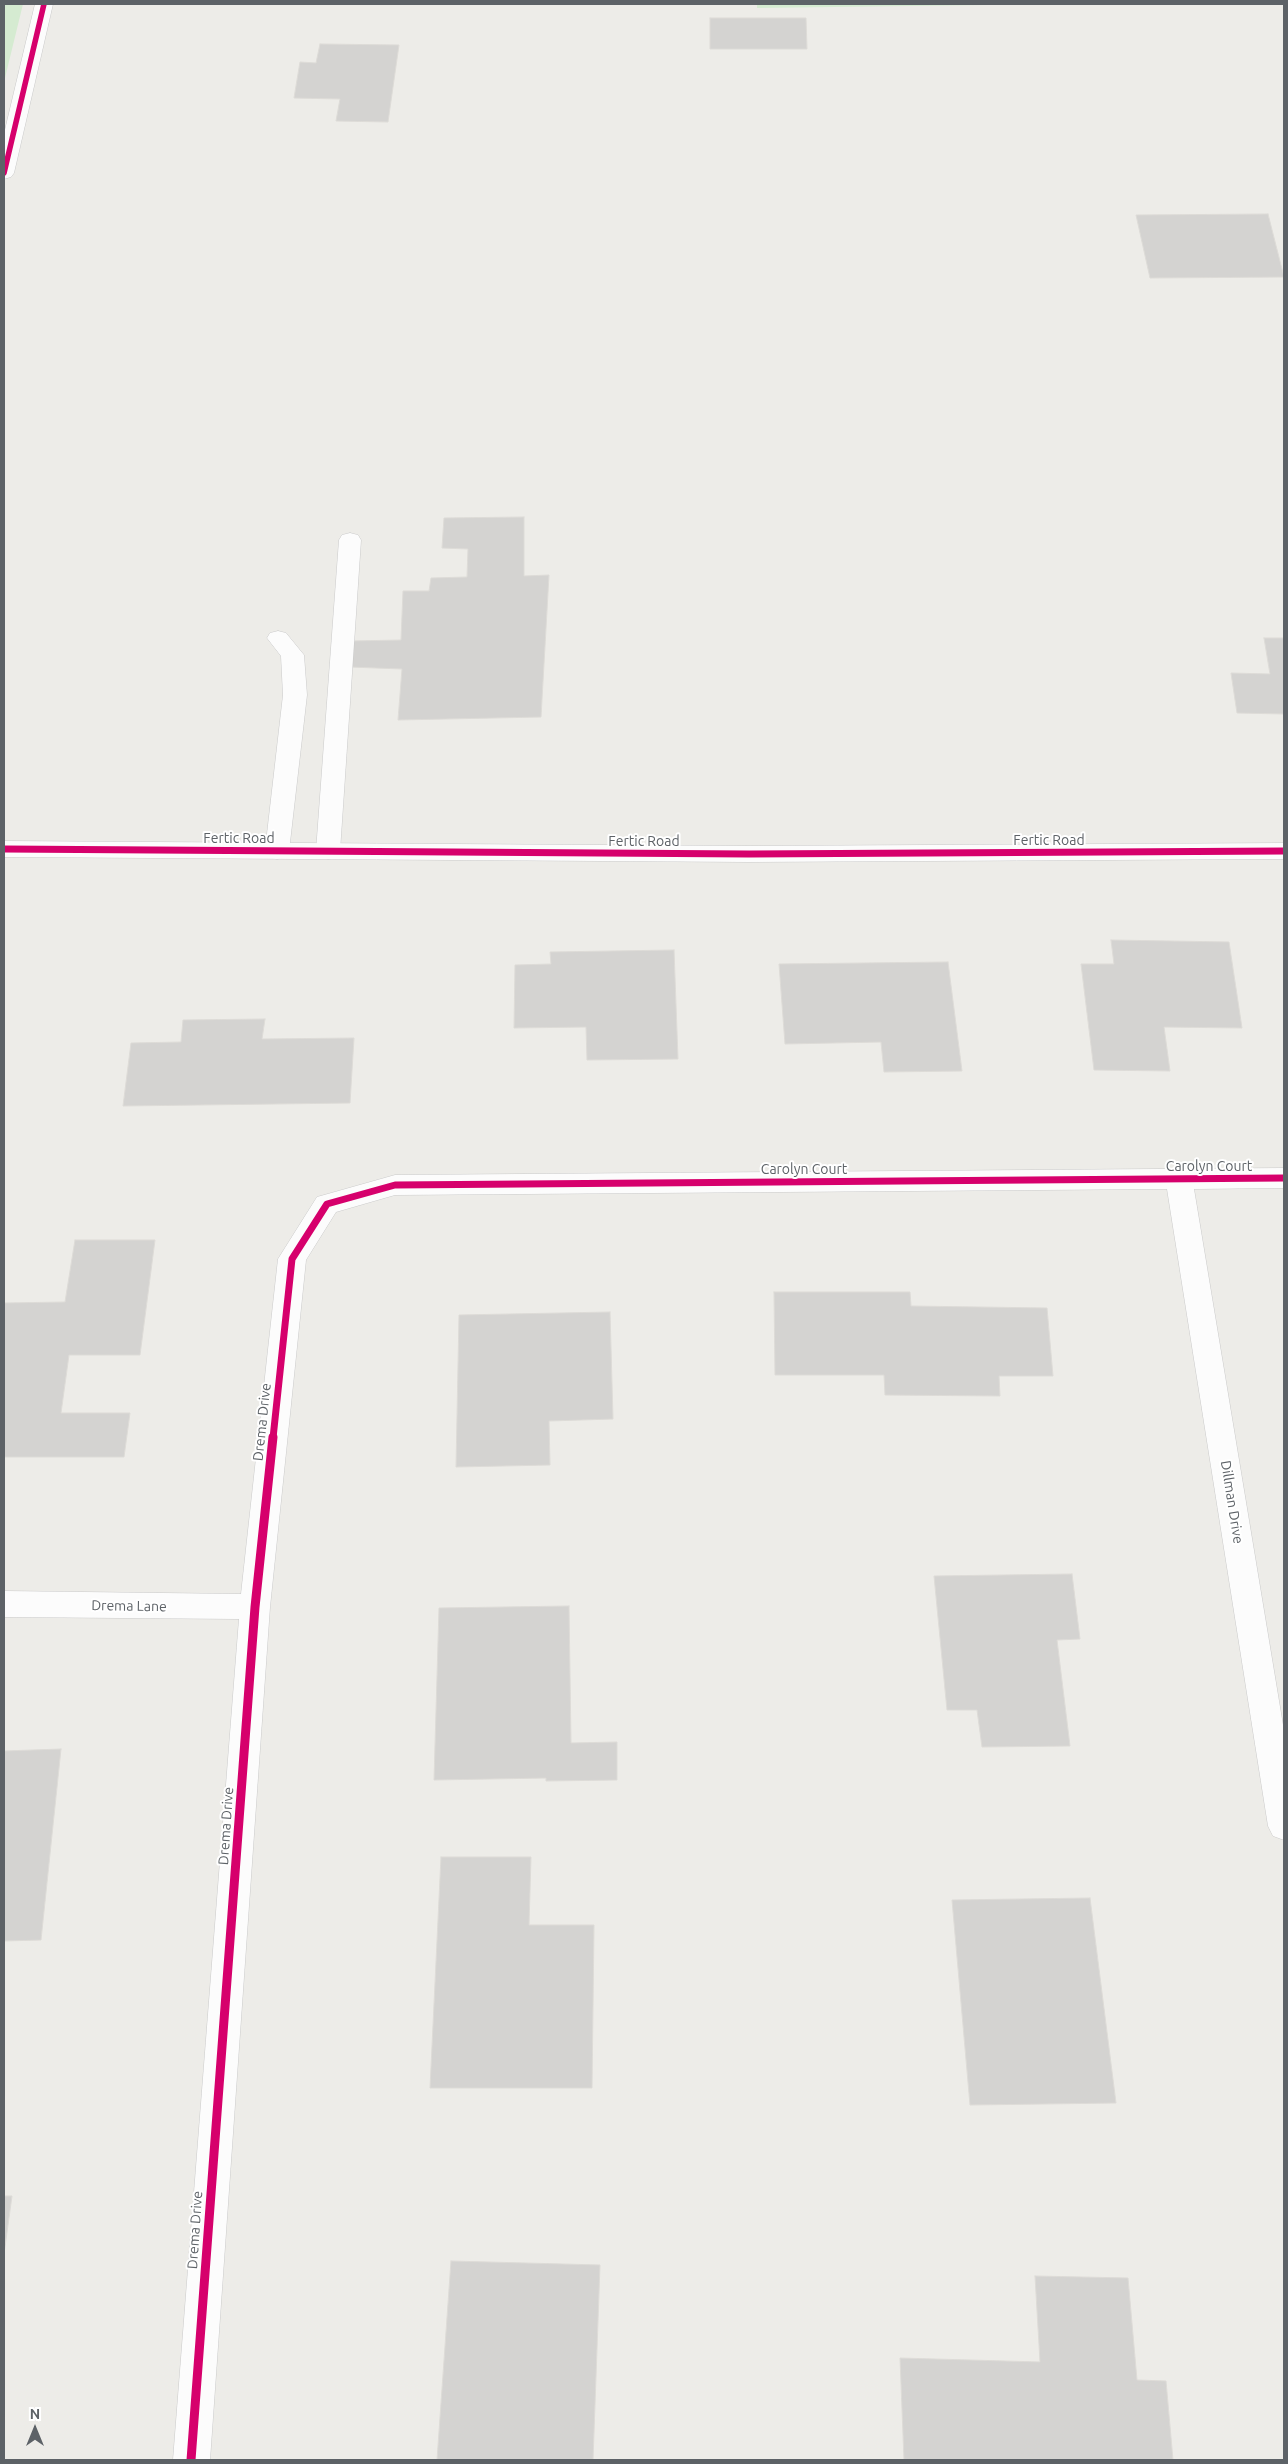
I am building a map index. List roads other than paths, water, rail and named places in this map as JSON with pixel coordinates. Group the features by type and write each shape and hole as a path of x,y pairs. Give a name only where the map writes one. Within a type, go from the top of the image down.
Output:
{"street":[{"path":"4,173 44,4"},
{"path":"328,851 350,540"},
{"path":"277,851 295,695 292,655 278,638"},
{"name":"Fertic Road","path":"4,849 749,854 1284,851"},
{"name":"Dillman Drive","path":"1179,1178 1284,1826"},
{"name":"Carolyn Court","path":"327,1204 395,1185 1284,1178"},
{"name":"Drema Drive","path":"190,2460 255,1607 292,1259 327,1204"},
{"name":"Drema Lane","path":"4,1604 255,1607"}]}
